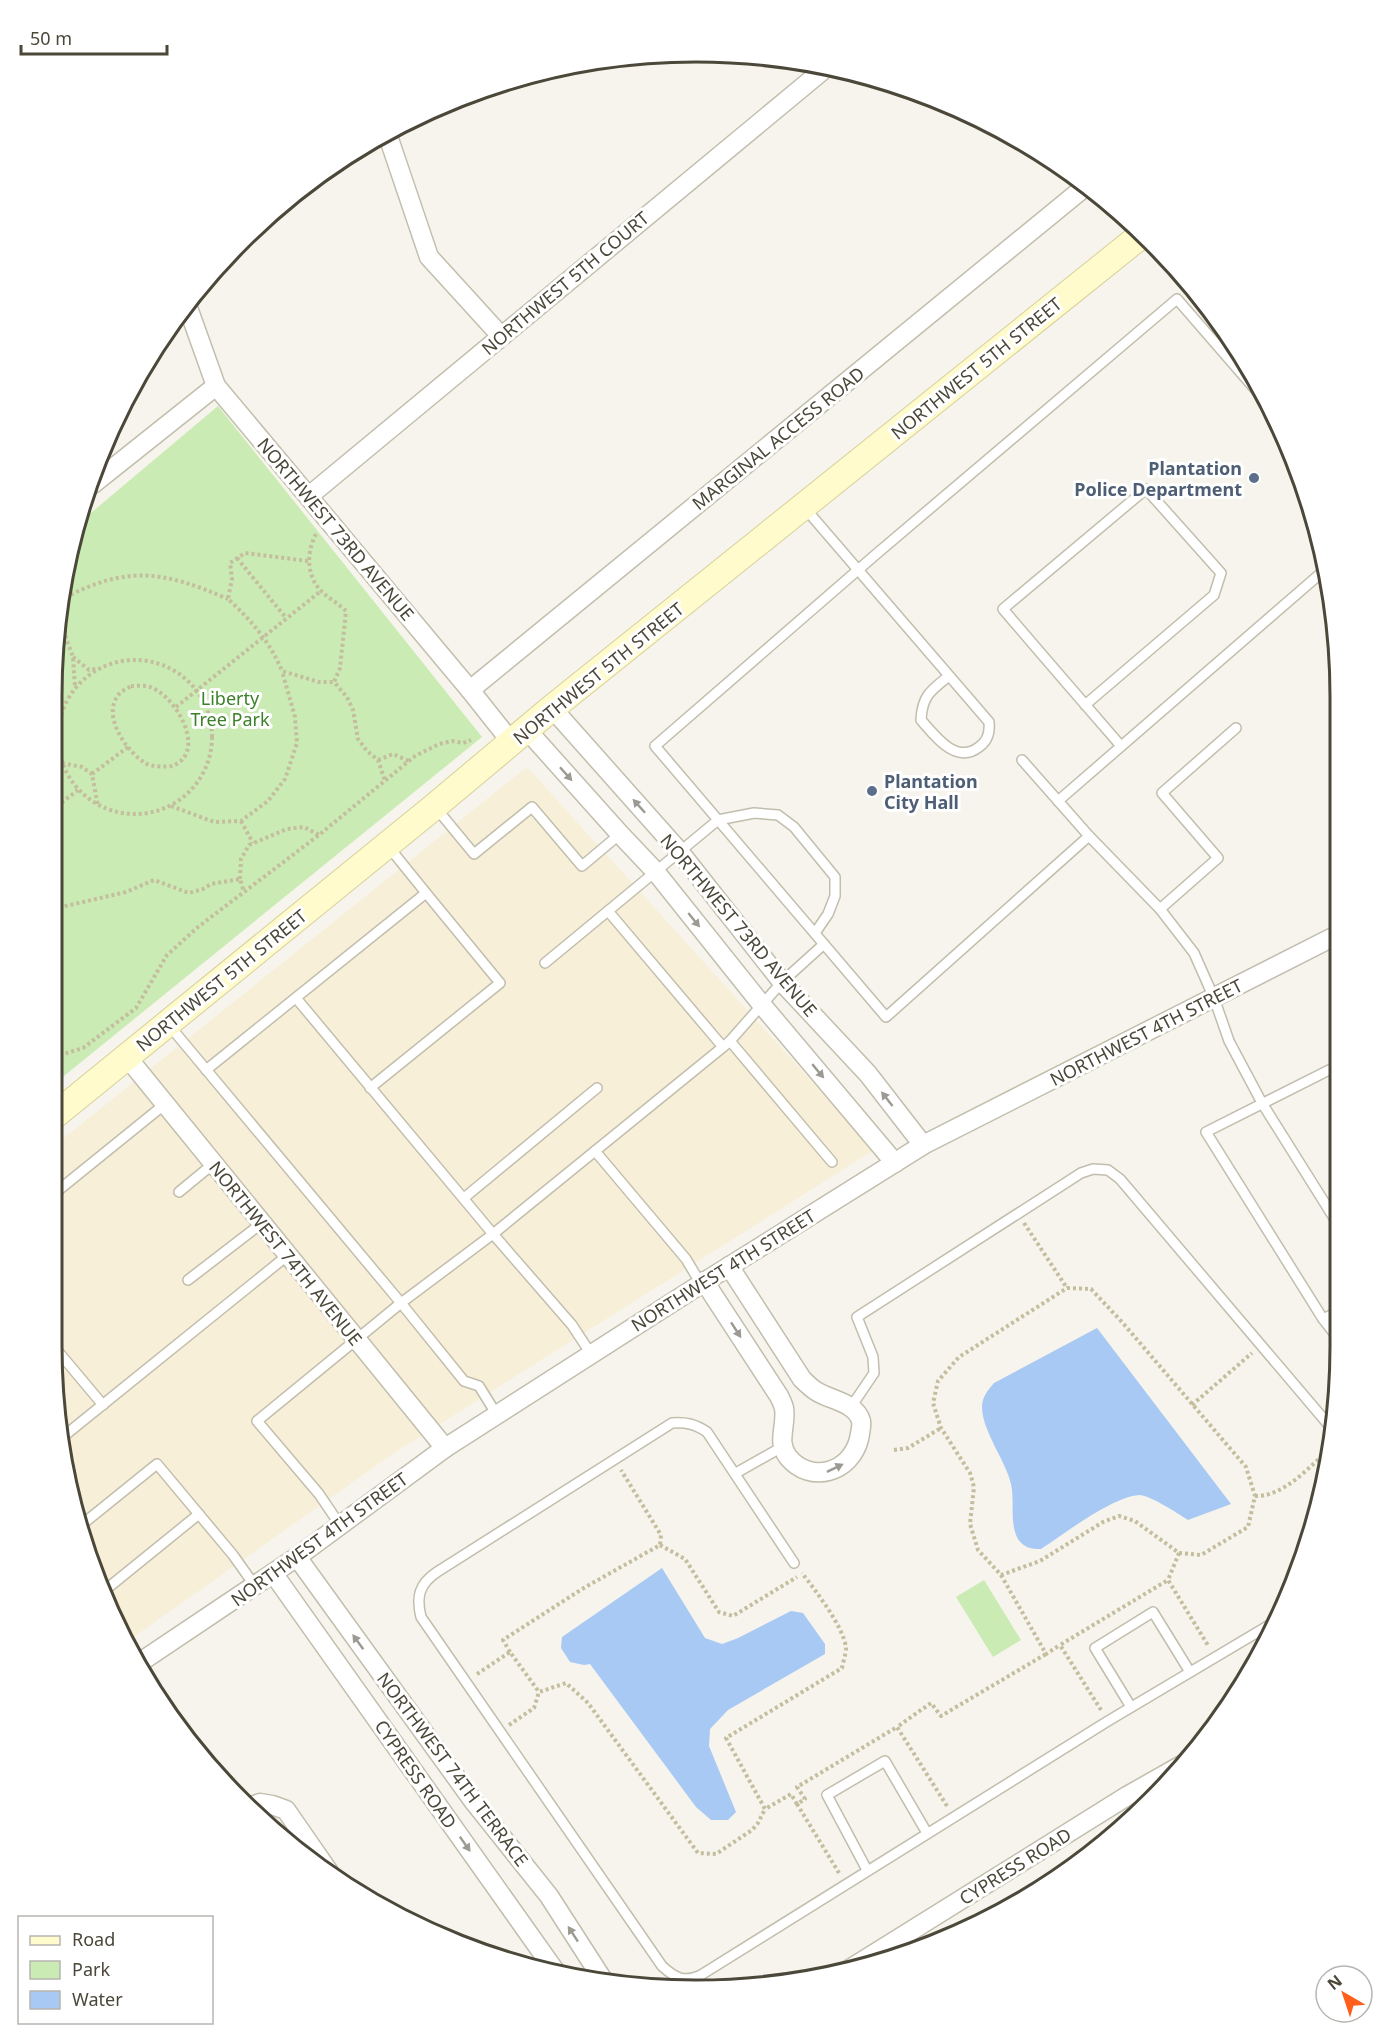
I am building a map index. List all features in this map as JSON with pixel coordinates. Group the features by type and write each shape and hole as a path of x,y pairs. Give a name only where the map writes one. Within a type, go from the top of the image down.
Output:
{"street":[{"name":"NORTHWEST 5TH COURT","path":"309,496 812,73"},
{"path":"390,141 429,257 501,336"},
{"name":"MARGINAL ACCESS ROAD","path":"470,690 1080,191"},
{"name":"NORTHWEST 5TH STREET","path":"62,1110 552,708 1136,239"},
{"name":"NORTHWEST 73RD AVENUE","path":"190,314 216,386 470,690 656,871 762,1005 895,1163"},
{"path":"100,478 216,386"},
{"name":"NORTHWEST 73RD AVENUE","path":"552,708 679,852 782,982 868,1074 923,1145"},
{"name":"NORTHWEST 4TH STREET","path":"145,1659 297,1557 445,1448 702,1282 923,1145 1330,939"},
{"name":"NORTHWEST 74TH AVENUE","path":"127,1057 445,1448"},
{"path":"702,1282 779,1396 784,1409 782,1447 788,1457 798,1467 813,1473 829,1472 839,1467 855,1450 860,1436 861,1420 851,1407 816,1392 802,1379 729,1266"},
{"name":"NORTHWEST 74TH TERRACE","path":"297,1557 474,1802 549,1896 598,1972"},
{"name":"CYPRESS ROAD","path":"273,1573 549,1963"},
{"name":"CYPRESS ROAD","path":"871,1956 1162,1776"},
{"path":"257,1804 272,1805 286,1810 316,1854"}],"lane":[{"path":"1089,836 886,1017 655,746 857,570 1177,299 1242,374"},
{"path":"1085,705 1214,595 1221,573 1146,489 1003,609 1085,705 1121,746"},
{"path":"804,507 989,722 990,734 981,747 969,753 954,751 941,743 921,720 921,706 929,691 949,676"},
{"path":"1058,801 1319,575"},
{"path":"1160,909 1218,858 1162,793 1236,728"},
{"path":"1022,760 1089,836 1160,909 1194,952 1229,1041 1262,1103 1330,1211"},
{"path":"435,806 474,854 532,807 582,866 620,834"},
{"path":"545,963 718,820 754,813 778,815 794,827 835,877 835,896 828,914 815,933"},
{"path":"370,1088 500,982 387,845"},
{"path":"206,1070 426,893"},
{"path":"608,911 832,1162"},
{"path":"340,1525 319,1494 257,1421 401,1303 493,1234 726,1044 782,982 824,944"},
{"path":"296,998 572,1325 591,1354"},
{"path":"168,1024 464,1381 479,1386 497,1415"},
{"path":"1330,1069 1206,1132 1330,1328"},
{"path":"464,1198 597,1089"},
{"path":"62,1188 165,1104"},
{"path":"596,1151 686,1259 702,1282"},
{"path":"179,1192 213,1164"},
{"path":"851,1407 874,1373 873,1357 857,1317 1081,1173 1094,1169 1108,1170 1120,1179 1326,1421"},
{"path":"188,1280 262,1223"},
{"path":"68,1433 288,1256"},
{"path":"1323,1319 1330,1316"},
{"path":"62,1356 103,1405"},
{"path":"690,1980 672,1975 662,1966 421,1617 418,1603 419,1589 427,1578 436,1572 672,1423 684,1422 696,1425 707,1432 794,1563"},
{"path":"736,1473 782,1447"},
{"path":"86,1521 157,1464 233,1554 255,1586"},
{"path":"109,1587 199,1514"},
{"path":"1131,1707 1095,1648 1153,1612 1190,1672"},
{"path":"691,1980 953,1816 1264,1628"},
{"path":"867,1870 827,1795 885,1761 927,1833"}],"path":[{"path":"328,519 315,536 308,561 312,578 321,591 346,611 340,668 334,682"},
{"path":"228,599 232,579 230,563 245,553 308,561"},
{"path":"237,558 286,618"},
{"path":"70,595 117,577 147,575 172,578 228,599 248,617 277,658 295,717 297,743 285,779 268,801 241,821 214,822 171,806"},
{"path":"176,708 321,591"},
{"path":"65,633 73,657 75,689"},
{"path":"73,657 89,670 100,669"},
{"path":"62,713 68,697 85,677 108,664 133,659 159,663 182,675 197,690 211,718 212,744 205,769 191,791 171,806 147,813 122,814 98,806 78,790 64,770 62,763 82,768 92,774 98,806"},
{"path":"282,671 319,682 334,682 347,697 353,710 358,739 378,760 385,781"},
{"path":"131,686 149,686 162,694 176,708 184,724 188,741 186,754 177,765 164,767 147,764 121,738 113,720 113,703 120,693 131,686"},
{"path":"62,1055 83,1048 136,1008 167,955 198,927 409,761 439,744 452,741 463,743 471,740"},
{"path":"92,774 128,747"},
{"path":"378,760 393,754 409,761"},
{"path":"62,802 78,790"},
{"path":"241,821 253,843"},
{"path":"244,892 240,879 241,858 249,845 287,829 304,827 319,834"},
{"path":"62,907 126,892 154,880 189,893 203,890 211,884 240,879"},
{"path":"1018,1213 1067,1288"},
{"path":"1001,1575 1040,1561 1103,1522 1119,1516 1135,1521 1179,1553 1201,1555 1248,1527 1255,1496 1246,1467 1091,1289 1067,1288 959,1357 938,1381 933,1403 941,1428 970,1473 974,1487 970,1524 978,1550 1001,1575 1046,1653"},
{"path":"1192,1405 1261,1345"},
{"path":"894,1450 908,1448 941,1428"},
{"path":"1255,1496 1267,1497 1283,1489 1320,1457"},
{"path":"615,1459 661,1535 660,1545"},
{"path":"660,1545 684,1559 719,1612 733,1616 802,1574"},
{"path":"539,1692 503,1640 582,1589 660,1545"},
{"path":"1179,1553 1168,1580 1215,1657"},
{"path":"765,1809 726,1738 842,1668 846,1648 840,1631 823,1600 794,1563"},
{"path":"953,1816 897,1727 931,1703 942,1716 1060,1645"},
{"path":"466,1682 510,1652"},
{"path":"539,1692 566,1683 588,1703 698,1853 716,1854 752,1830 765,1809 791,1794 797,1804"},
{"path":"500,1732 534,1708 539,1692"}],"shaded area":[{"path":"527,767 874,1150 391,1455 133,1638 95,1550 83,1510 67,1429 62,1346 62,1140"}],"green space":[{"name":"Liberty Tree Park","path":"218,406 482,737 62,1078 63,655 74,572 88,515"},
{"path":"984,1580 1021,1640 993,1657 956,1597"}],"water":[{"path":"1097,1328 1231,1504 1188,1520 1150,1498 1139,1495 1128,1497 1088,1517 1041,1549 1034,1549 1020,1542 1015,1533 1011,1484 986,1426 983,1416 983,1400 994,1383"},
{"path":"662,1568 705,1638 722,1644 791,1611 803,1613 825,1644 825,1654 728,1710 710,1729 709,1746 736,1812 728,1820 711,1820 696,1807 590,1664 570,1662 561,1648 562,1637"}],"place":[{"name":"Plantation Police Department","path":"1254,478"},
{"name":"Plantation City Hall","path":"872,791"}]}
